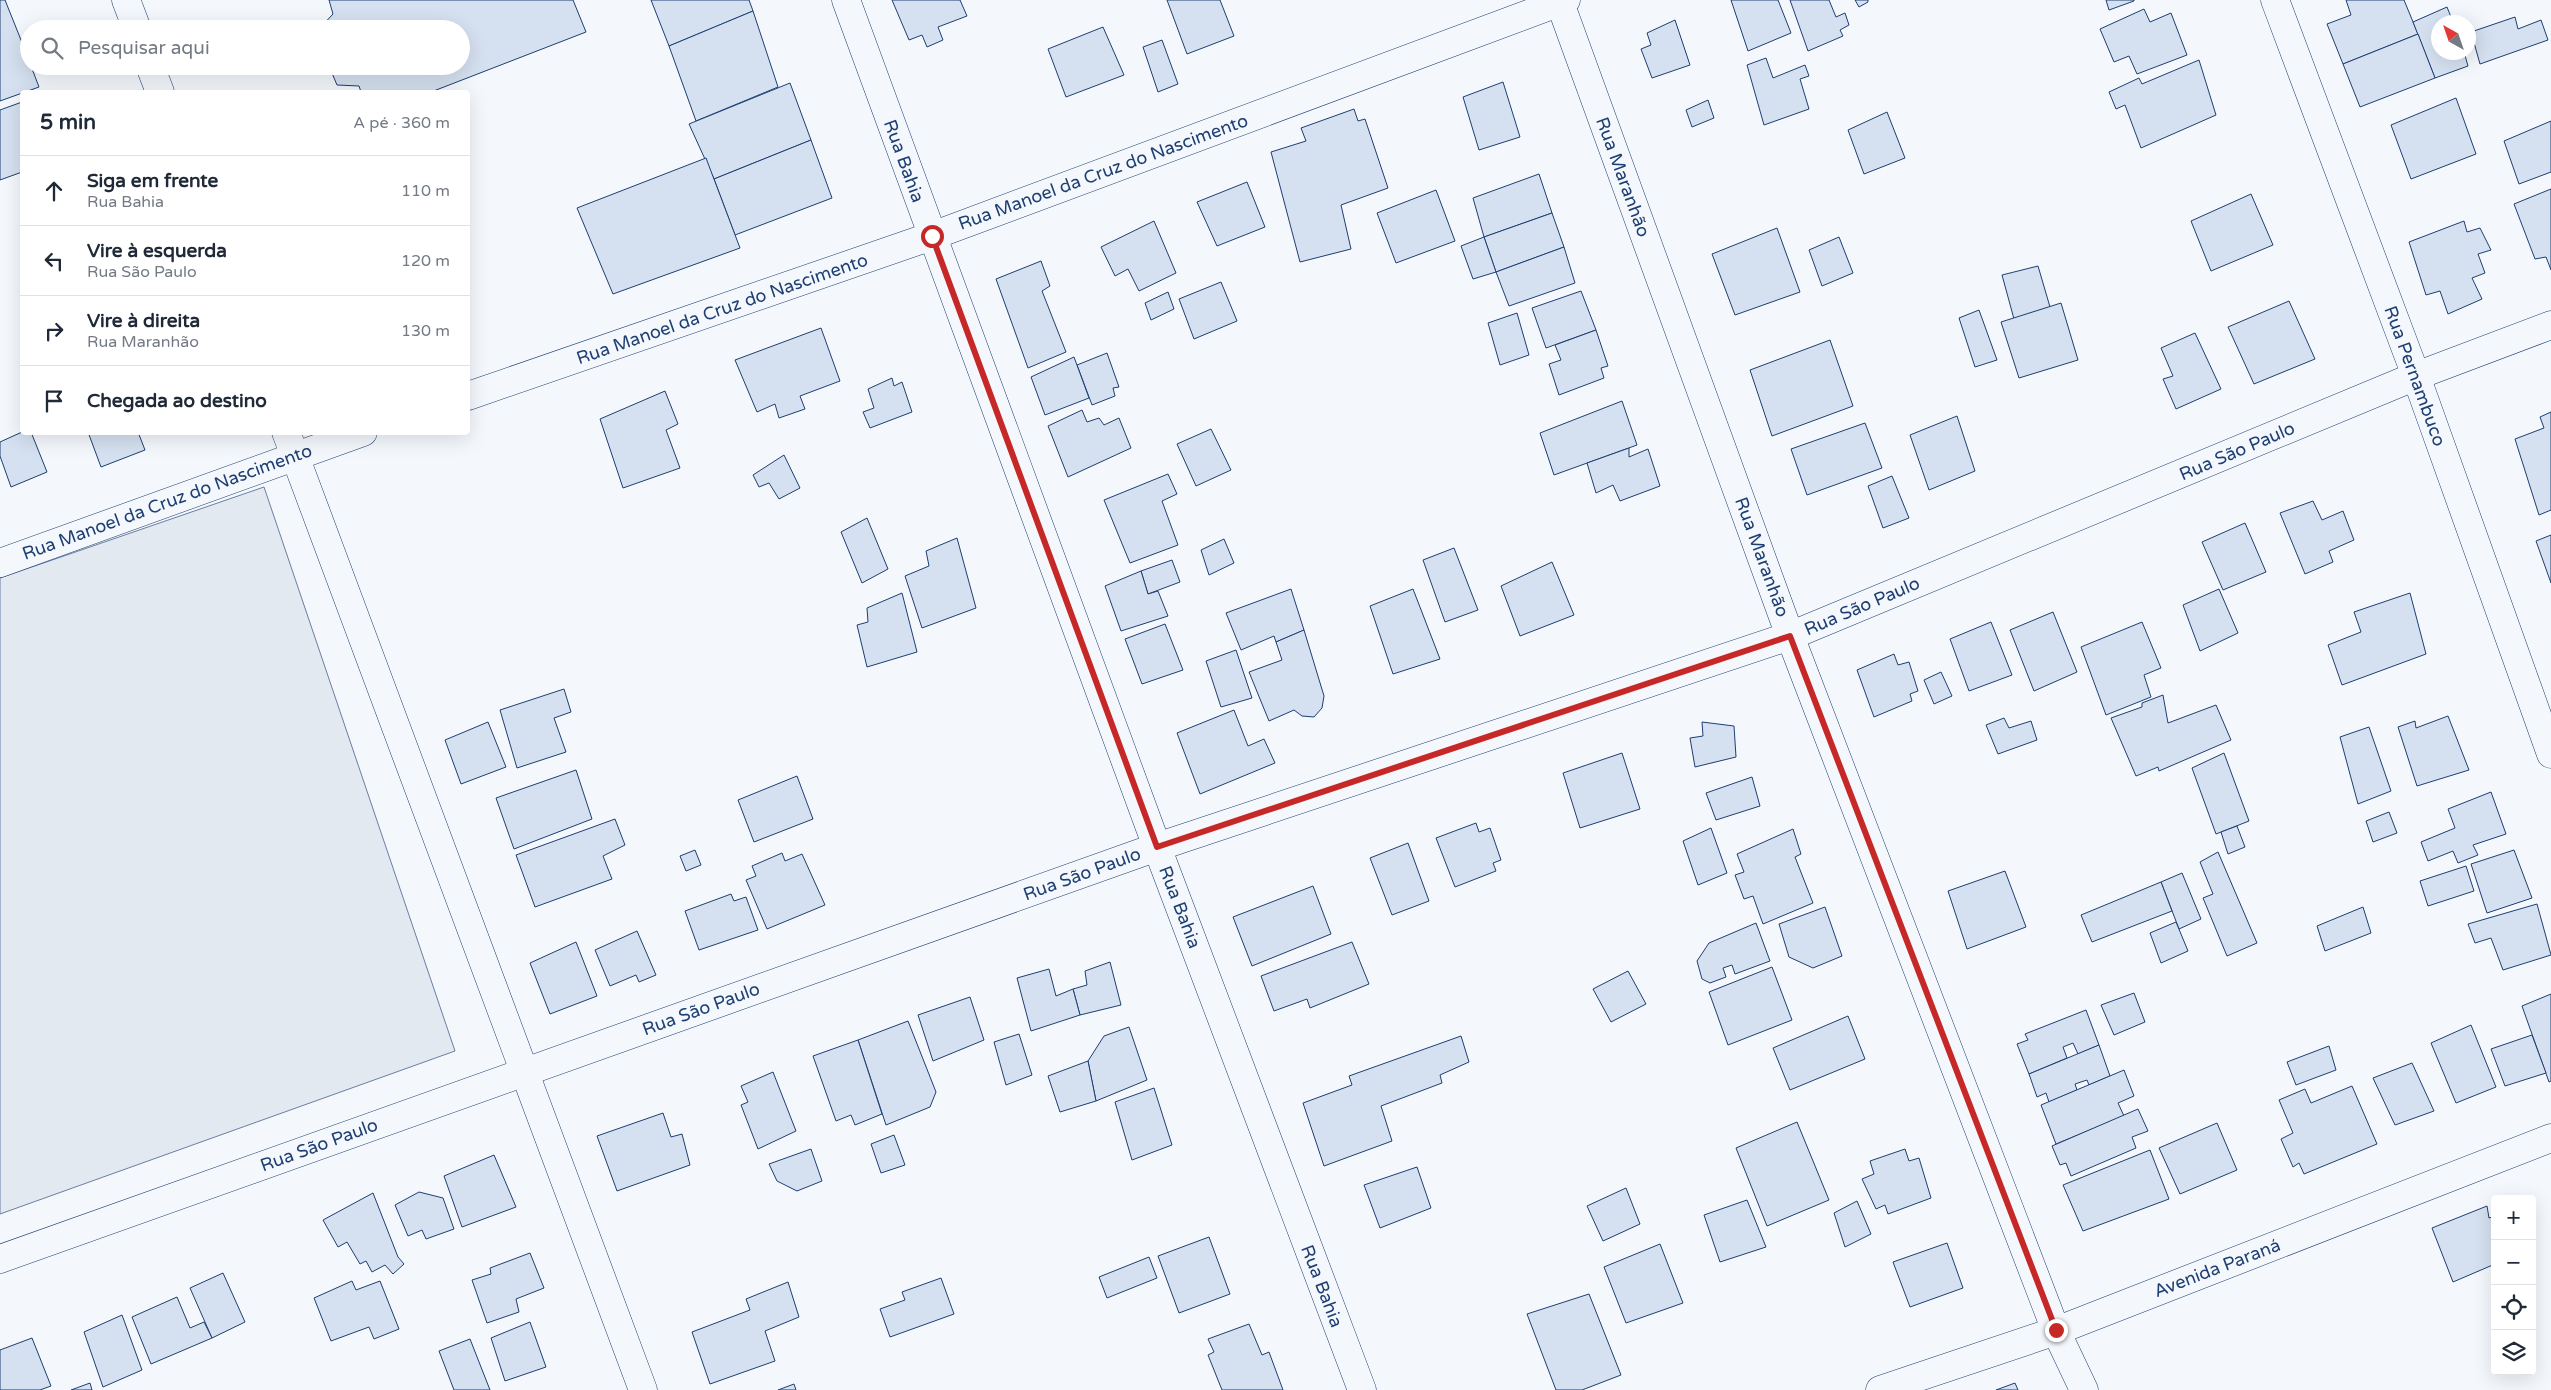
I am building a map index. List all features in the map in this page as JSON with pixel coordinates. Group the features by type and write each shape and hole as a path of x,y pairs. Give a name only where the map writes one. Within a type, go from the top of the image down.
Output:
{"street":[{"path":"126,0 134,20"},
{"name":"Rua Bahia","path":"846,0 1157,847 1362,1390"},
{"name":"Rua Pernambuco","path":"2275,0 2416,376 2551,754"},
{"name":"Rua Manoel da Cruz do Nascimento","path":"470,395 932,236 1562,1"},
{"name":"Rua Maranhão","path":"1562,1 1790,636 2056,1330 2084,1390"},
{"path":"153,75 159,90"},
{"name":"Rua São Paulo","path":"0,1259 1157,847 1790,636 2416,376 2551,326"},
{"name":"Rua Manoel da Cruz do Nascimento","path":"0,563 290,444 345,435"},
{"path":"290,444 643,1390"},
{"name":"Avenida Paraná","path":"1880,1390 2056,1330 2551,1138"}],"shaded area":[{"path":"264,487 455,1051 0,1214 0,578"}],"building":[{"path":"0,0 5,0 20,38 20,75 34,75 39,87 31,90 20,90 20,94 0,101"},
{"path":"329,0 573,0 586,32 436,90 360,90 359,86 337,85 333,75 470,75 470,20 327,20 333,14"},
{"path":"651,0 749,0 753,11 669,46"},
{"path":"892,0 960,0 967,16 938,27 943,40 927,47 922,35 909,40"},
{"path":"1167,0 1220,0 1234,36 1187,54"},
{"path":"1731,0 1778,0 1791,33 1748,51"},
{"path":"1790,0 1829,0 1836,17 1845,13 1849,25 1840,30 1843,36 1808,51"},
{"path":"1855,0 1868,0 1868,2 1859,7"},
{"path":"2106,0 2134,0 2134,1 2109,10"},
{"path":"2346,0 2404,0 2418,34 2343,64 2327,24 2351,15"},
{"path":"2447,7 2450,15 2431,15 2431,60 2466,60 2468,66 2435,78 2413,22"},
{"path":"2144,9 2150,22 2171,13 2187,55 2137,74 2129,56 2114,62 2100,29"},
{"path":"753,11 778,87 696,121 669,46"},
{"path":"2515,17 2518,29 2541,20 2548,40 2480,64 2476,50 2476,30"},
{"path":"1675,20 1690,65 1652,78 1641,49 1651,45 1647,33"},
{"path":"1103,27 1124,75 1066,97 1048,49"},
{"path":"2418,34 2435,78 2360,107 2343,64"},
{"path":"1162,40 1178,84 1158,92 1143,47"},
{"path":"1766,58 1773,78 1805,65 1809,76 1800,79 1809,109 1764,125 1747,65"},
{"path":"2199,60 2216,115 2141,148 2125,105 2116,109 2109,92 2139,78 2142,84"},
{"path":"1503,82 1520,137 1479,150 1463,97"},
{"path":"790,83 811,140 714,179 689,124"},
{"path":"2456,98 2476,154 2411,179 2391,125"},
{"path":"1708,100 1714,118 1692,127 1686,110"},
{"path":"20,103 20,173 0,180 0,110"},
{"path":"1354,109 1358,121 1365,119 1388,188 1341,205 1351,249 1300,262 1271,152 1306,141 1301,128"},
{"path":"1887,112 1905,158 1864,174 1848,130"},
{"path":"2551,121 2551,172 2519,184 2504,141"},
{"path":"811,140 832,198 735,235 714,179"},
{"path":"706,158 740,248 613,294 577,208"},
{"path":"1539,174 1552,213 1484,237 1473,198"},
{"path":"1247,182 1265,227 1217,246 1197,202"},
{"path":"2551,189 2551,270 2546,257 2535,259 2514,204"},
{"path":"1436,190 1455,241 1396,263 1377,213"},
{"path":"2251,194 2273,245 2211,271 2191,221"},
{"path":"1552,213 1564,247 1496,272 1484,237"},
{"path":"1154,221 1176,273 1139,291 1128,269 1115,276 1101,247"},
{"path":"2464,221 2467,232 2480,228 2491,250 2478,254 2485,273 2472,278 2482,299 2448,314 2440,291 2426,295 2409,242"},
{"path":"1777,228 1800,292 1735,315 1712,254"},
{"path":"1484,237 1496,272 1473,279 1461,246"},
{"path":"1839,237 1853,273 1822,286 1809,250"},
{"path":"1564,247 1575,283 1509,306 1496,272"},
{"path":"1041,261 1050,286 1042,291 1066,352 1028,368 996,279"},
{"path":"2038,266 2050,307 2014,319 2002,275"},
{"path":"1221,282 1237,321 1194,339 1179,299"},
{"path":"1581,291 1596,330 1546,348 1532,308"},
{"path":"1168,292 1174,309 1151,320 1145,303"},
{"path":"2289,301 2315,359 2254,384 2228,327"},
{"path":"2061,303 2078,360 2019,378 2001,322"},
{"path":"1979,310 1997,360 1975,367 1959,318"},
{"path":"1517,313 1529,355 1500,365 1488,323"},
{"path":"821,328 840,381 800,396 805,409 779,418 775,404 757,412 735,360"},
{"path":"1596,330 1608,366 1601,368 1604,378 1559,395 1549,364 1561,360 1555,345"},
{"path":"2195,333 2221,389 2176,409 2163,379 2173,376 2161,348"},
{"path":"1830,340 1853,406 1772,436 1750,370"},
{"path":"1107,353 1119,387 1113,388 1115,396 1092,405 1077,365"},
{"path":"1074,357 1089,398 1045,415 1031,377"},
{"path":"892,378 894,386 902,382 912,412 870,428 863,412 874,408 868,389"},
{"path":"665,391 678,424 666,430 680,468 623,488 600,419"},
{"path":"1622,401 1637,445 1554,475 1540,433"},
{"path":"1082,410 1087,422 1099,418 1104,425 1119,418 1131,448 1068,477 1048,426"},
{"path":"2551,412 2551,510 2539,515 2515,439 2544,428 2540,417"},
{"path":"1957,416 1975,471 1929,490 1910,435"},
{"path":"1865,423 1882,468 1807,495 1791,449"},
{"path":"1211,429 1231,470 1196,486 1177,444"},
{"path":"20,433 20,435 32,435 47,472 11,487 0,456 0,442"},
{"path":"89,435 139,435 145,450 101,467"},
{"path":"1629,448 1629,457 1648,449 1660,486 1620,501 1613,485 1596,493 1587,463"},
{"path":"784,455 800,488 779,499 769,483 759,487 753,475"},
{"path":"1168,474 1177,494 1162,501 1178,545 1130,563 1104,500"},
{"path":"1892,476 1909,518 1883,528 1868,486"},
{"path":"2313,501 2322,520 2343,511 2354,540 2329,551 2333,562 2305,574 2280,513"},
{"path":"867,518 888,569 862,583 841,532"},
{"path":"2245,523 2266,572 2223,590 2202,542"},
{"path":"2551,535 2551,583 2536,541"},
{"path":"957,538 976,608 922,628 905,576 929,566 926,551"},
{"path":"1224,539 1234,563 1209,575 1201,550"},
{"path":"1454,548 1478,610 1445,622 1423,560"},
{"path":"1172,560 1180,582 1148,594 1141,571"},
{"path":"1552,562 1574,615 1520,636 1501,586"},
{"path":"1141,571 1148,594 1158,591 1168,616 1121,631 1105,586"},
{"path":"1291,589 1304,630 1276,642 1274,636 1241,650 1226,613"},
{"path":"1413,589 1440,659 1393,674 1370,606"},
{"path":"2219,589 2238,633 2200,651 2183,605"},
{"path":"902,593 917,652 867,667 857,625 868,622 867,608"},
{"path":"2410,593 2426,654 2342,685 2328,645 2361,632 2354,612"},
{"path":"2053,612 2077,672 2034,691 2010,630"},
{"path":"1991,622 2012,675 1969,691 1950,639"},
{"path":"2142,622 2161,668 2144,675 2151,697 2106,715 2081,647"},
{"path":"1165,624 1183,670 1142,684 1125,639"},
{"path":"1304,630 1324,696 1322,708 1314,717 1302,716 1294,710 1269,721 1249,672 1282,660 1276,642"},
{"path":"1236,650 1252,698 1221,707 1206,661"},
{"path":"1894,654 1898,665 1909,662 1918,691 1910,694 1912,701 1874,717 1857,670"},
{"path":"1941,672 1952,696 1934,704 1924,680"},
{"path":"564,689 571,712 554,718 566,752 517,768 500,710"},
{"path":"2163,695 2168,723 2216,705 2231,740 2159,771 2158,767 2136,776 2111,718 2142,707 2142,703"},
{"path":"1234,710 1248,746 1264,739 1275,763 1200,794 1177,733"},
{"path":"2448,716 2469,770 2417,786 2398,727 2415,721 2416,728"},
{"path":"2004,718 2009,728 2031,721 2037,740 1998,754 1986,725"},
{"path":"488,722 506,767 461,784 445,740"},
{"path":"1702,722 1734,726 1736,757 1695,767 1690,738 1703,736"},
{"path":"2369,727 2391,791 2358,804 2340,737"},
{"path":"1622,753 1640,809 1580,828 1563,773"},
{"path":"2224,753 2249,821 2216,834 2192,768"},
{"path":"576,770 592,819 514,849 496,798"},
{"path":"797,776 813,819 754,842 738,800"},
{"path":"1752,777 1760,806 1716,820 1706,793"},
{"path":"2491,792 2506,834 2473,845 2478,855 2458,863 2453,851 2428,861 2421,842 2455,828 2448,809"},
{"path":"2389,812 2397,833 2373,842 2366,821"},
{"path":"615,819 625,845 603,856 612,879 535,907 516,855"},
{"path":"1476,823 1479,832 1490,828 1501,860 1493,863 1496,871 1455,887 1436,838"},
{"path":"2237,826 2245,847 2228,854 2221,832"},
{"path":"1711,828 1727,873 1698,885 1683,841"},
{"path":"1793,829 1801,854 1795,857 1813,903 1763,924 1753,896 1744,899 1735,875 1744,872 1737,854"},
{"path":"1408,843 1429,901 1392,915 1370,858"},
{"path":"695,850 701,865 686,871 680,856"},
{"path":"2514,850 2532,898 2487,913 2471,864"},
{"path":"2218,852 2257,943 2227,956 2203,898 2213,894 2200,862"},
{"path":"782,853 785,861 802,854 825,905 767,929 746,880 756,876 752,866"},
{"path":"2466,866 2474,891 2428,906 2420,881"},
{"path":"2005,871 2026,927 1967,949 1948,891"},
{"path":"2182,873 2201,919 2179,929 2161,882"},
{"path":"2161,882 2172,911 2092,942 2081,915"},
{"path":"1313,886 1331,934 1252,966 1233,917"},
{"path":"731,894 734,901 746,897 758,930 699,950 685,911"},
{"path":"2537,904 2551,955 2503,970 2491,938 2475,943 2468,924"},
{"path":"1825,907 1842,956 1813,968 1789,957 1779,924"},
{"path":"2363,907 2371,933 2325,951 2317,926"},
{"path":"2176,922 2188,951 2161,963 2150,933"},
{"path":"1756,923 1770,961 1735,974 1732,965 1723,968 1726,977 1710,983 1702,979 1697,961 1709,943"},
{"path":"637,931 656,975 639,982 636,975 610,986 595,950"},
{"path":"576,942 597,996 550,1014 530,963"},
{"path":"1352,942 1369,984 1310,1008 1307,999 1274,1011 1261,976"},
{"path":"1110,962 1121,1005 1080,1015 1073,989 1087,985 1085,971"},
{"path":"1772,967 1792,1020 1728,1045 1709,992"},
{"path":"1049,969 1056,996 1073,989 1080,1015 1031,1031 1017,978"},
{"path":"1628,971 1646,1004 1611,1022 1593,989"},
{"path":"2134,993 2145,1022 2114,1035 2101,1005"},
{"path":"2551,994 2551,1081 2549,1082 2522,1006"},
{"path":"970,997 984,1040 933,1061 918,1015"},
{"path":"2086,1010 2099,1045 2078,1054 2073,1043 2063,1047 2067,1058 2029,1074 2017,1044 2028,1040 2025,1034"},
{"path":"1848,1016 1865,1059 1790,1090 1773,1048"},
{"path":"908,1021 936,1092 930,1107 886,1125 858,1040"},
{"path":"2471,1025 2496,1087 2456,1103 2431,1043"},
{"path":"1129,1027 1147,1080 1096,1101 1088,1061 1104,1036"},
{"path":"1019,1034 1032,1075 1006,1085 994,1042"},
{"path":"2532,1035 2546,1073 2505,1086 2491,1049"},
{"path":"1461,1036 1469,1062 1440,1075 1442,1083 1381,1106 1392,1141 1324,1166 1303,1103 1352,1085 1349,1076"},
{"path":"858,1040 882,1114 855,1125 851,1115 836,1121 813,1056"},
{"path":"2099,1045 2110,1076 2089,1085 2087,1080 2075,1084 2077,1090 2049,1102 2046,1093 2037,1097 2029,1074"},
{"path":"2329,1046 2336,1070 2296,1085 2287,1062"},
{"path":"1088,1061 1096,1101 1060,1112 1048,1076"},
{"path":"2412,1063 2434,1111 2395,1125 2373,1078"},
{"path":"2124,1070 2134,1096 2118,1103 2124,1116 2056,1144 2041,1105"},
{"path":"773,1072 796,1131 758,1149 741,1105 748,1102 741,1086"},
{"path":"2352,1086 2377,1144 2304,1174 2299,1163 2293,1167 2281,1139 2293,1133 2279,1100 2305,1089 2311,1103"},
{"path":"1154,1088 1172,1145 1132,1160 1115,1102"},
{"path":"2138,1109 2148,1131 2132,1137 2136,1148 2071,1176 2066,1163 2060,1165 2052,1146"},
{"path":"663,1113 671,1137 682,1134 690,1165 617,1191 597,1136"},
{"path":"1797,1122 1829,1200 1767,1226 1736,1148"},
{"path":"2217,1123 2237,1170 2180,1194 2159,1148"},
{"path":"894,1135 905,1165 881,1173 871,1144"},
{"path":"811,1149 822,1181 797,1191 777,1181 769,1164"},
{"path":"1905,1149 1909,1161 1919,1158 1931,1198 1888,1214 1885,1205 1876,1209 1862,1179 1874,1174 1870,1161"},
{"path":"2150,1150 2169,1199 2083,1231 2063,1185"},
{"path":"494,1155 516,1207 462,1227 444,1176"},
{"path":"1417,1167 1431,1208 1380,1228 1364,1185"},
{"path":"1626,1188 1640,1224 1603,1241 1587,1206"},
{"path":"419,1192 443,1198 454,1229 426,1239 422,1230 408,1236 395,1205"},
{"path":"373,1193 398,1257 404,1264 393,1274 385,1265 372,1272 366,1261 360,1264 347,1242 338,1247 323,1220"},
{"path":"1747,1200 1766,1247 1720,1262 1704,1215"},
{"path":"1857,1201 1871,1234 1845,1247 1834,1213"},
{"path":"2487,1206 2489,1218 2491,1217 2491,1266 2453,1282 2432,1228"},
{"path":"1209,1237 1230,1294 1179,1313 1158,1256"},
{"path":"1947,1243 1963,1288 1910,1307 1893,1262"},
{"path":"1660,1244 1683,1303 1626,1323 1604,1267"},
{"path":"530,1253 544,1288 516,1299 519,1312 487,1323 472,1280 491,1274 490,1268"},
{"path":"1149,1257 1157,1278 1107,1298 1099,1277"},
{"path":"223,1273 245,1322 212,1338 190,1288"},
{"path":"941,1278 954,1314 890,1337 880,1309 905,1300 902,1292"},
{"path":"352,1281 356,1290 380,1281 399,1329 374,1339 369,1327 331,1341 314,1298"},
{"path":"788,1282 799,1317 765,1331 775,1361 710,1384 692,1332 750,1310 746,1299"},
{"path":"1589,1294 1621,1375 1582,1390 1556,1390 1527,1314"},
{"path":"177,1297 190,1328 204,1322 212,1338 151,1364 132,1317"},
{"path":"122,1315 142,1370 103,1387 84,1332"},
{"path":"530,1322 546,1367 505,1381 491,1338"},
{"path":"1249,1324 1262,1355 1269,1352 1283,1390 1222,1390 1208,1355 1214,1352 1208,1339"},
{"path":"32,1338 51,1386 40,1390 0,1390 0,1350"},
{"path":"470,1339 490,1390 454,1390 439,1351"},
{"path":"90,1383 92,1390 71,1390"},
{"path":"2015,1383 2018,1390 1996,1390"},
{"path":"794,1384 796,1390 778,1390"}],"route":[{"path":"932,236 1157,847 1790,636 2056,1330"}]}
